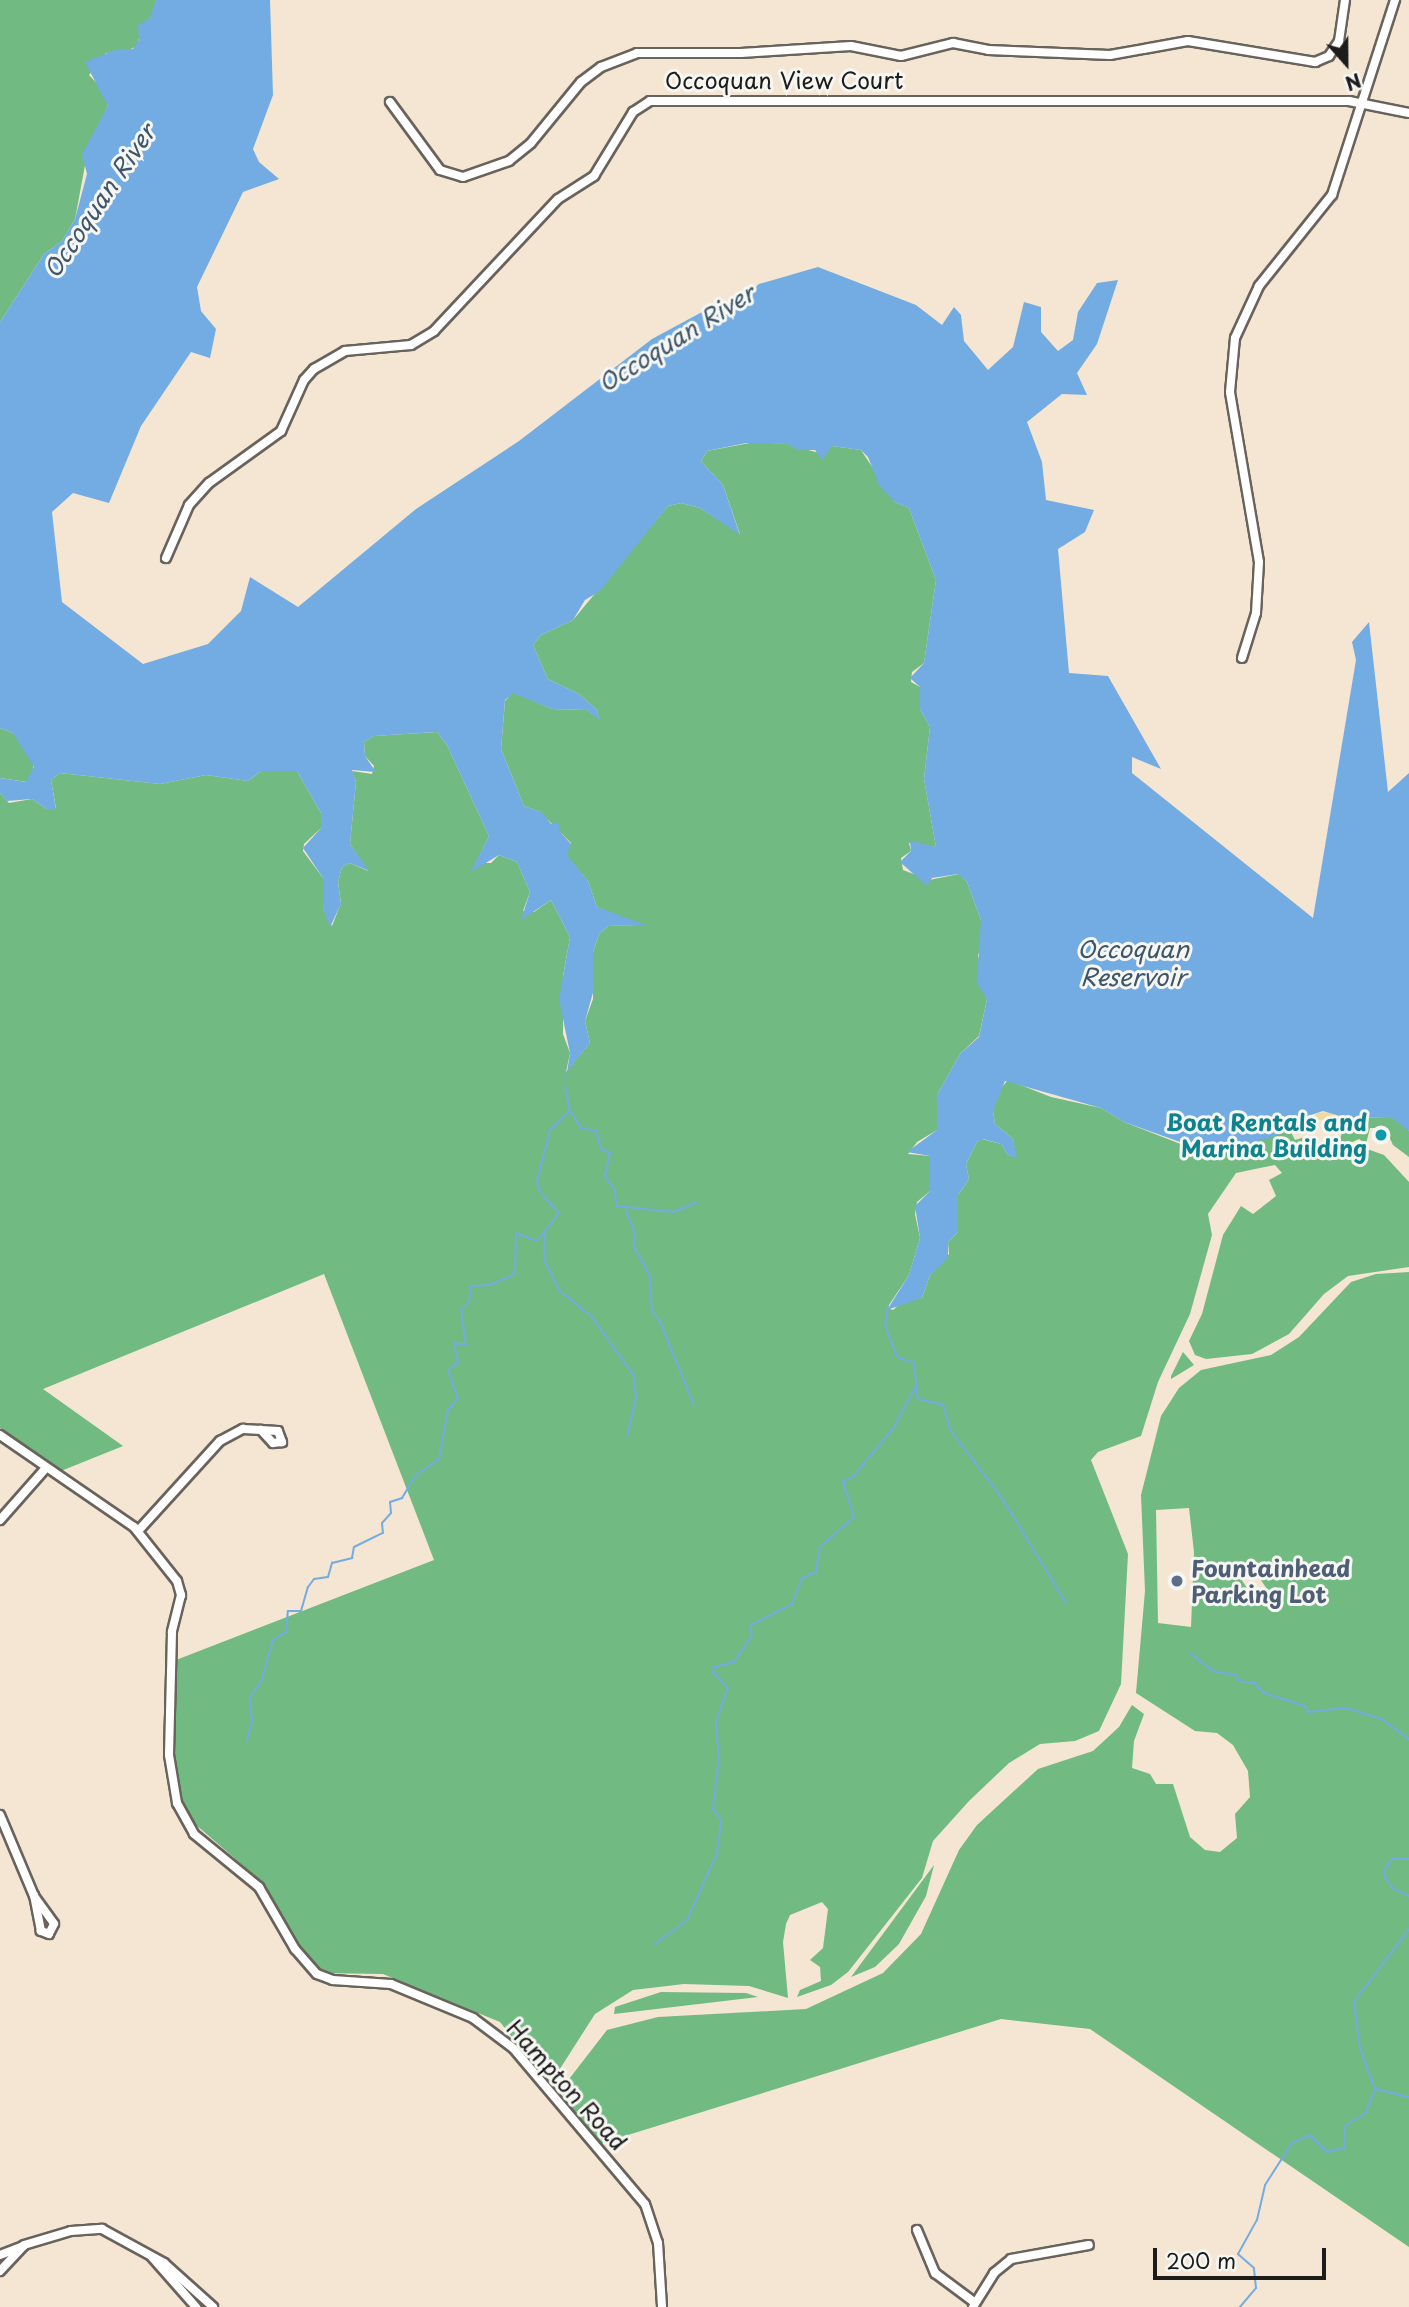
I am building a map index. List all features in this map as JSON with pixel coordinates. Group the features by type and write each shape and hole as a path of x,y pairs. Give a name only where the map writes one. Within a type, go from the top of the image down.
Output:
{"street":[{"path":"390,102 440,170 463,177 509,161 531,143 581,82 601,67 637,53 851,46 901,56 953,43 988,50 1110,55 1188,41 1315,62 1329,56 1339,41 1345,0"},
{"path":"1242,658 1256,613 1259,562 1253,506 1232,407 1232,351 1244,314 1259,286 1332,195 1365,102 1395,0"},
{"name":"Occoquan View Court","path":"166,558 189,505 209,483 281,431 309,374 345,351 411,345 433,331 558,198 594,176 633,112 644,103 774,98 1365,102"},
{"path":"1365,102 1409,113"},
{"path":"138,1531 220,1441 243,1429 261,1430"},
{"name":"Hampton Road","path":"0,1435 45,1469 138,1531 180,1588 172,1638 168,1732 175,1793 188,1826 207,1848 259,1887 295,1949 317,1974 333,1980 391,1984 473,2018 513,2048 645,2204 658,2243 662,2307"},
{"path":"0,1520 45,1469"},
{"path":"0,1815 34,1896"},
{"path":"0,2255 55,2234 97,2229 118,2235 152,2257 213,2307"},
{"path":"917,2230 935,2273 974,2304 994,2273 1011,2259 1089,2245"},
{"path":"0,2271 23,2246"},
{"path":"152,2257 196,2307"}],"green space":[{"path":"0,0 156,0 154,13 140,30 138,45 126,52 106,53 89,75 104,91 108,106 88,149 75,219 62,241 44,254 0,322"},
{"path":"755,442 787,444 819,453 832,446 861,450 895,502 909,508 936,580 924,663 912,672 911,682 920,687 920,709 930,727 924,779 936,847 909,843 911,851 901,858 903,870 929,880 959,874 967,882 981,920 982,945 978,955 987,999 979,1036 960,1054 937,1095 937,1130 917,1142 908,1154 930,1156 930,1191 917,1202 915,1214 920,1238 909,1275 887,1308 893,1310 905,1300 922,1298 930,1275 949,1254 948,1242 958,1232 958,1195 969,1179 966,1164 977,1142 982,1139 1001,1144 1008,1155 1016,1157 1013,1139 995,1124 993,1111 998,1092 1008,1080 1051,1097 1101,1108 1124,1122 1196,1150 1235,1147 1290,1130 1295,1140 1308,1136 1323,1145 1339,1142 1347,1118 1391,1117 1404,1123 1409,1131 1409,1157 1393,1145 1385,1128 1370,1128 1366,1144 1359,1139 1346,1145 1348,1153 1370,1150 1384,1155 1409,1182 1409,1267 1348,1276 1324,1294 1289,1334 1252,1354 1206,1359 1195,1355 1189,1341 1202,1314 1223,1235 1241,1206 1253,1214 1276,1196 1269,1180 1282,1173 1275,1165 1236,1173 1208,1214 1212,1235 1190,1314 1158,1382 1141,1436 1098,1452 1091,1460 1128,1554 1121,1684 1099,1731 1075,1741 1040,1744 1009,1763 969,1801 933,1841 922,1878 848,1972 831,1985 797,1997 800,1990 821,1981 820,1967 810,1960 823,1948 828,1909 822,1902 790,1915 786,1924 783,1942 788,1998 749,1986 684,1984 633,1990 595,2014 556,2075 548,2070 540,2072 500,2022 383,1974 317,1973 261,1881 188,1818 178,1789 173,1743 176,1660 434,1560 324,1274 43,1389 123,1446 61,1471 0,1428 0,793 9,803 32,799 47,809 56,808 51,780 60,773 160,784 206,775 248,781 261,771 297,771 321,813 321,828 304,844 303,851 323,878 323,908 332,926 341,903 338,882 342,867 350,863 368,871 350,844 356,782 352,771 372,774 374,766 365,756 364,742 374,736 437,732 447,745 489,836 476,863 491,863 499,855 517,862 530,892 523,911 534,912 551,900 570,937 563,976 563,1034 570,1053 566,1072 590,1043 585,1021 593,999 593,952 599,934 608,926 637,925 597,907 588,881 566,855 571,843 540,812 524,806 501,749 505,701 513,692 552,709 587,710 599,719 597,710 579,694 548,679 533,645 541,635 573,620 668,506 681,503 700,508 740,534 723,485 701,461 707,451"},
{"path":"0,728 13,733 32,758 34,771 27,782 0,778"},
{"path":"1409,1272 1409,2247 1090,2029 1001,2019 599,2144 566,2105 573,2099 566,2083 607,2030 658,2017 806,2009 883,1973 921,1934 959,1850 977,1825 1038,1769 1093,1751 1119,1727 1132,1705 1144,1714 1134,1741 1132,1768 1150,1774 1156,1784 1173,1784 1190,1837 1205,1850 1220,1852 1237,1838 1235,1814 1250,1797 1248,1771 1233,1745 1217,1733 1195,1731 1136,1693 1145,1591 1141,1495 1161,1416 1179,1388 1201,1370 1271,1355 1299,1337 1351,1282 1376,1274","holes":["1189,1508 1194,1552 1191,1627 1158,1623 1156,1510","1254,1570 1267,1589 1254,1598 1241,1579"]},
{"path":"1183,1352 1194,1365 1171,1379 1171,1376"},
{"path":"934,1865 926,1896 899,1944 875,1967 851,1977"},
{"path":"661,1992 746,1993 758,1997 614,2014 615,2007"}],"sand":[{"path":"1338,1112 1347,1119 1316,1120 1315,1113"}],"water":[{"name":"Occoquan Reservoir","path":"156,0 270,0 273,95 253,149 259,162 279,179 243,192 197,287 201,311 216,329 210,358 191,352 141,426 109,503 73,493 52,512 62,602 143,664 208,644 241,611 250,577 298,607 416,509 519,441 652,339 702,312 735,305 759,284 818,267 916,305 942,325 954,307 961,315 964,341 988,370 1013,347 1024,302 1041,307 1041,332 1058,351 1073,340 1078,312 1097,283 1118,280 1097,344 1077,373 1087,395 1062,394 1027,422 1042,462 1046,500 1094,510 1085,532 1058,549 1069,673 1108,676 1161,769 1132,757 1132,773 1313,918 1356,660 1352,642 1369,622 1388,792 1409,773 1409,1131 1391,1117 1347,1118 1323,1111 1295,1120 1289,1130 1269,1138 1235,1147 1191,1150 1183,1143 1124,1122 1101,1108 1005,1081 993,1111 995,1124 1013,1139 1017,1158 1008,1155 1001,1144 983,1139 977,1142 966,1164 969,1179 958,1195 958,1232 948,1242 948,1258 930,1275 922,1298 887,1310 909,1275 920,1238 915,1206 930,1191 930,1156 907,1152 937,1130 937,1095 960,1054 979,1037 987,999 977,983 981,920 967,882 958,874 932,878 927,886 900,862 911,851 910,841 936,847 924,779 930,727 920,709 920,687 910,678 924,663 936,580 909,508 895,502 879,485 868,457 861,450 832,446 822,460 815,450 798,450 787,444 746,443 707,451 701,461 723,485 740,535 700,508 681,503 668,506 600,591 585,600 573,620 541,635 533,645 548,679 579,694 597,710 600,721 587,710 552,709 513,693 505,700 501,749 524,806 543,813 551,824 558,822 561,833 571,844 567,855 588,881 597,907 646,925 608,926 599,934 593,952 594,989 585,1021 590,1043 569,1069 565,1085 570,1053 559,999 570,937 551,900 521,920 530,892 517,862 499,855 471,872 489,836 447,745 437,732 374,736 364,742 365,756 376,772 352,770 356,782 350,844 369,871 350,863 342,867 338,882 341,904 330,927 323,908 323,878 303,848 321,828 321,813 297,771 261,771 248,781 206,775 160,784 60,773 51,780 56,809 47,809 32,799 7,801 0,793 0,778 26,782 34,767 13,733 0,728 0,322 44,254 62,241 75,219 87,174 82,154 108,106 85,62 115,50 133,49 139,40 138,25 150,18"}],"waterway":[{"path":"247,1740 252,1723 250,1697 261,1682 273,1640 286,1632 288,1611 301,1611 308,1587 314,1579 328,1577 332,1563 352,1558 354,1547 383,1533 382,1523 391,1513 390,1502 402,1498 415,1476 439,1459 448,1410 458,1399 448,1370 458,1363 454,1343 466,1345 461,1310 469,1302 471,1286 490,1285 515,1274 516,1233 537,1241 559,1213 540,1192 537,1182 550,1130 570,1111 565,1085"},
{"path":"571,1112 581,1128 596,1131 601,1149 610,1153 605,1176 615,1191 617,1206 674,1212 697,1202"},
{"path":"626,1210 635,1234 634,1247 650,1276 652,1312 659,1319 694,1405"},
{"path":"545,1232 544,1259 559,1290 592,1317 634,1376 636,1398 627,1436"},
{"path":"888,1306 885,1324 897,1357 914,1363 918,1399 943,1405 951,1431 1002,1498 1066,1603"},
{"path":"654,1945 687,1920 717,1854 721,1820 713,1809 719,1759 716,1722 728,1688 713,1672 714,1667 734,1662 752,1635 750,1626 792,1604 802,1578 816,1572 820,1547 854,1517 843,1481 853,1477 894,1427 915,1388"},
{"path":"1190,1653 1213,1671 1236,1675 1239,1681 1254,1683 1264,1693 1305,1706 1308,1712 1346,1708 1382,1719 1409,1739"},
{"path":"1409,1859 1393,1859 1386,1866 1384,1877 1394,1889 1409,1896"},
{"path":"1240,2307 1256,2288 1254,2268 1238,2254 1257,2220 1265,2185 1292,2143 1310,2135 1327,2152 1344,2148 1345,2126 1366,2113 1375,2089 1360,2048 1354,2002 1409,1929"},
{"path":"1376,2089 1409,2097"}],"place":[{"name":"Boat Rentals and Marina Building","path":"1381,1135"},
{"name":"Fountainhead Parking Lot","path":"1177,1581"}],"water label":[{"name":"Occoquan River","path":"99,201"},
{"name":"Occoquan River","path":"676,338"}]}
